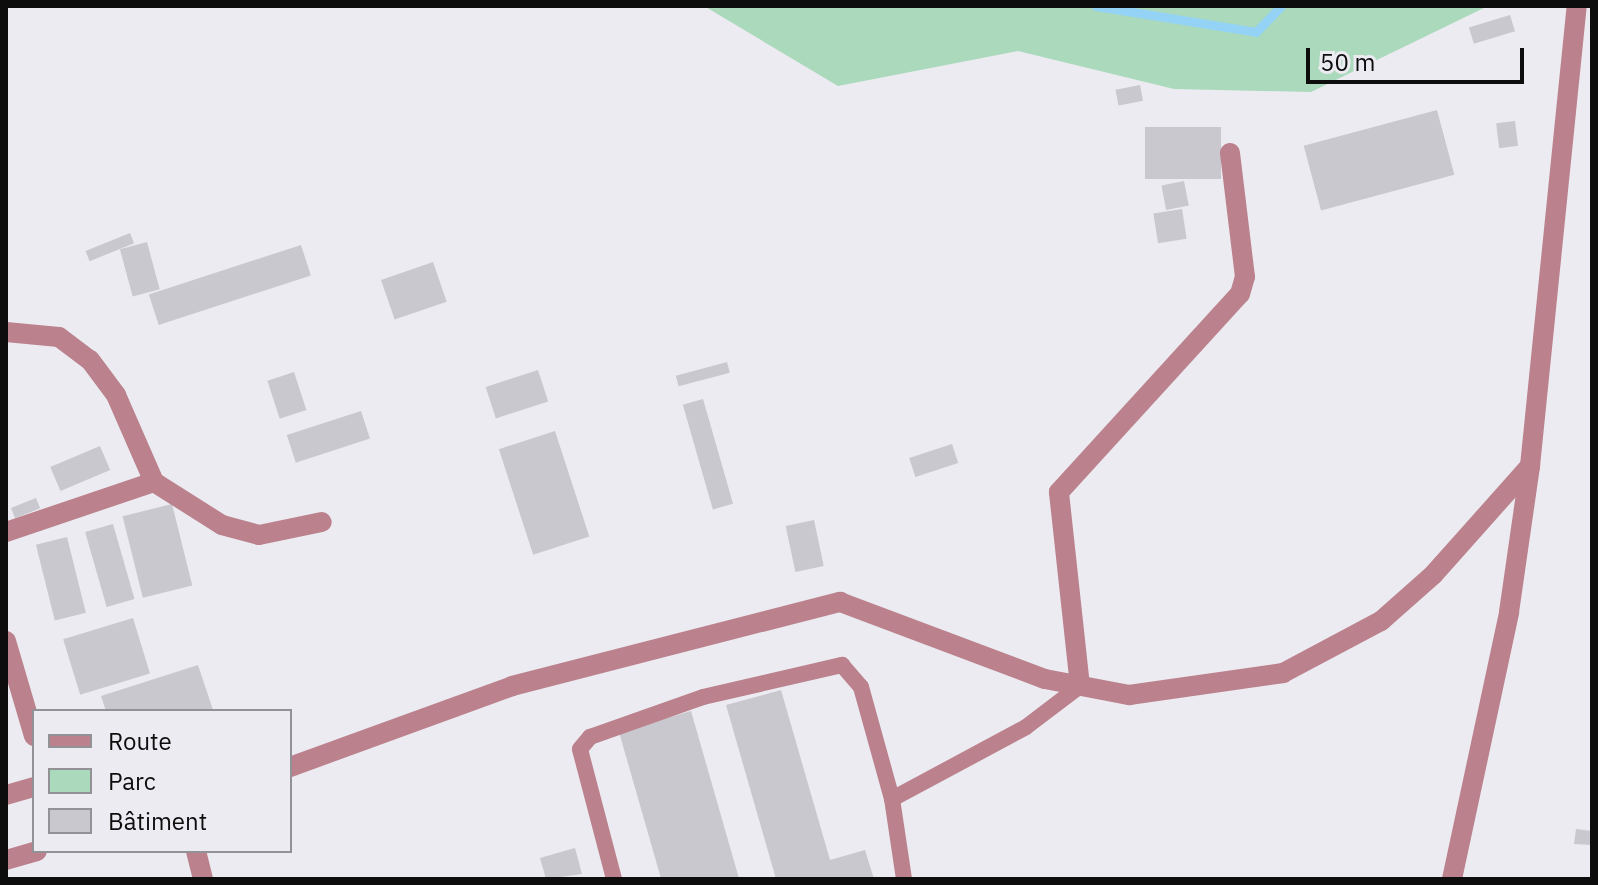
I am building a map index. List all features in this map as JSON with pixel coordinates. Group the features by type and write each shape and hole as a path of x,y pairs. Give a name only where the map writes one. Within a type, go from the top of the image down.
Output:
{"street":[{"path":"1452,879 1509,612 1530,466 1577,6"},
{"path":"1080,686 1059,492 1240,294 1230,153"},
{"path":"6,332 59,337 90,360 116,395 154,482 242,533 322,522"},
{"path":"292,766 512,686 840,602 995,663 1080,686 1129,695 1223,687 1329,653 1433,575 1530,466"},
{"path":"6,532 154,482"},
{"path":"6,641 32,729"},
{"path":"6,795 32,788"},
{"path":"6,860 32,852"},
{"path":"196,853 203,879"}],"lane":[{"path":"614,879 580,749 590,737 703,697 842,665 861,687 892,799 904,879"},
{"path":"892,799 1026,727 1080,686"}],"green space":[{"path":"704,6 1488,6 1311,92 1174,89 1018,51 838,86"}],"building":[{"path":"1510,15 1515,31 1474,44 1469,28"},
{"path":"1140,85 1143,101 1119,105 1115,90"},
{"path":"1437,110 1454,175 1321,210 1304,146"},
{"path":"1515,121 1518,146 1499,148 1496,123"},
{"path":"1145,127 1221,127 1221,179 1145,179"},
{"path":"1184,181 1189,206 1166,210 1161,185"},
{"path":"1182,209 1187,239 1158,243 1153,214"},
{"path":"130,233 134,243 90,261 85,251"},
{"path":"147,242 160,289 133,297 120,249"},
{"path":"301,245 311,275 159,325 149,294"},
{"path":"433,262 447,302 395,320 381,280"},
{"path":"727,362 730,373 679,386 676,376"},
{"path":"538,370 548,401 496,418 486,387"},
{"path":"294,372 306,410 280,419 267,381"},
{"path":"703,399 733,504 713,510 683,405"},
{"path":"361,411 370,439 296,463 287,435"},
{"path":"555,431 589,537 533,555 499,449"},
{"path":"952,444 958,463 915,477 909,458"},
{"path":"100,446 110,470 60,491 50,467"},
{"path":"36,498 40,508 15,518 11,508"},
{"path":"172,504 192,586 143,598 123,516"},
{"path":"814,520 824,566 795,572 786,526"},
{"path":"113,524 134,599 107,607 85,532"},
{"path":"67,537 86,613 55,620 36,545"},
{"path":"133,618 150,673 80,695 63,639"},
{"path":"198,665 213,709 105,709 101,696"},
{"path":"781,690 830,860 865,850 874,879 776,879 726,705"},
{"path":"691,711 739,879 661,879 619,732"},
{"path":"1576,829 1592,831 1592,845 1574,844"},
{"path":"575,848 582,874 546,879 540,858"}],"waterway":[{"path":"1096,6 1256,32 1281,6"}]}
